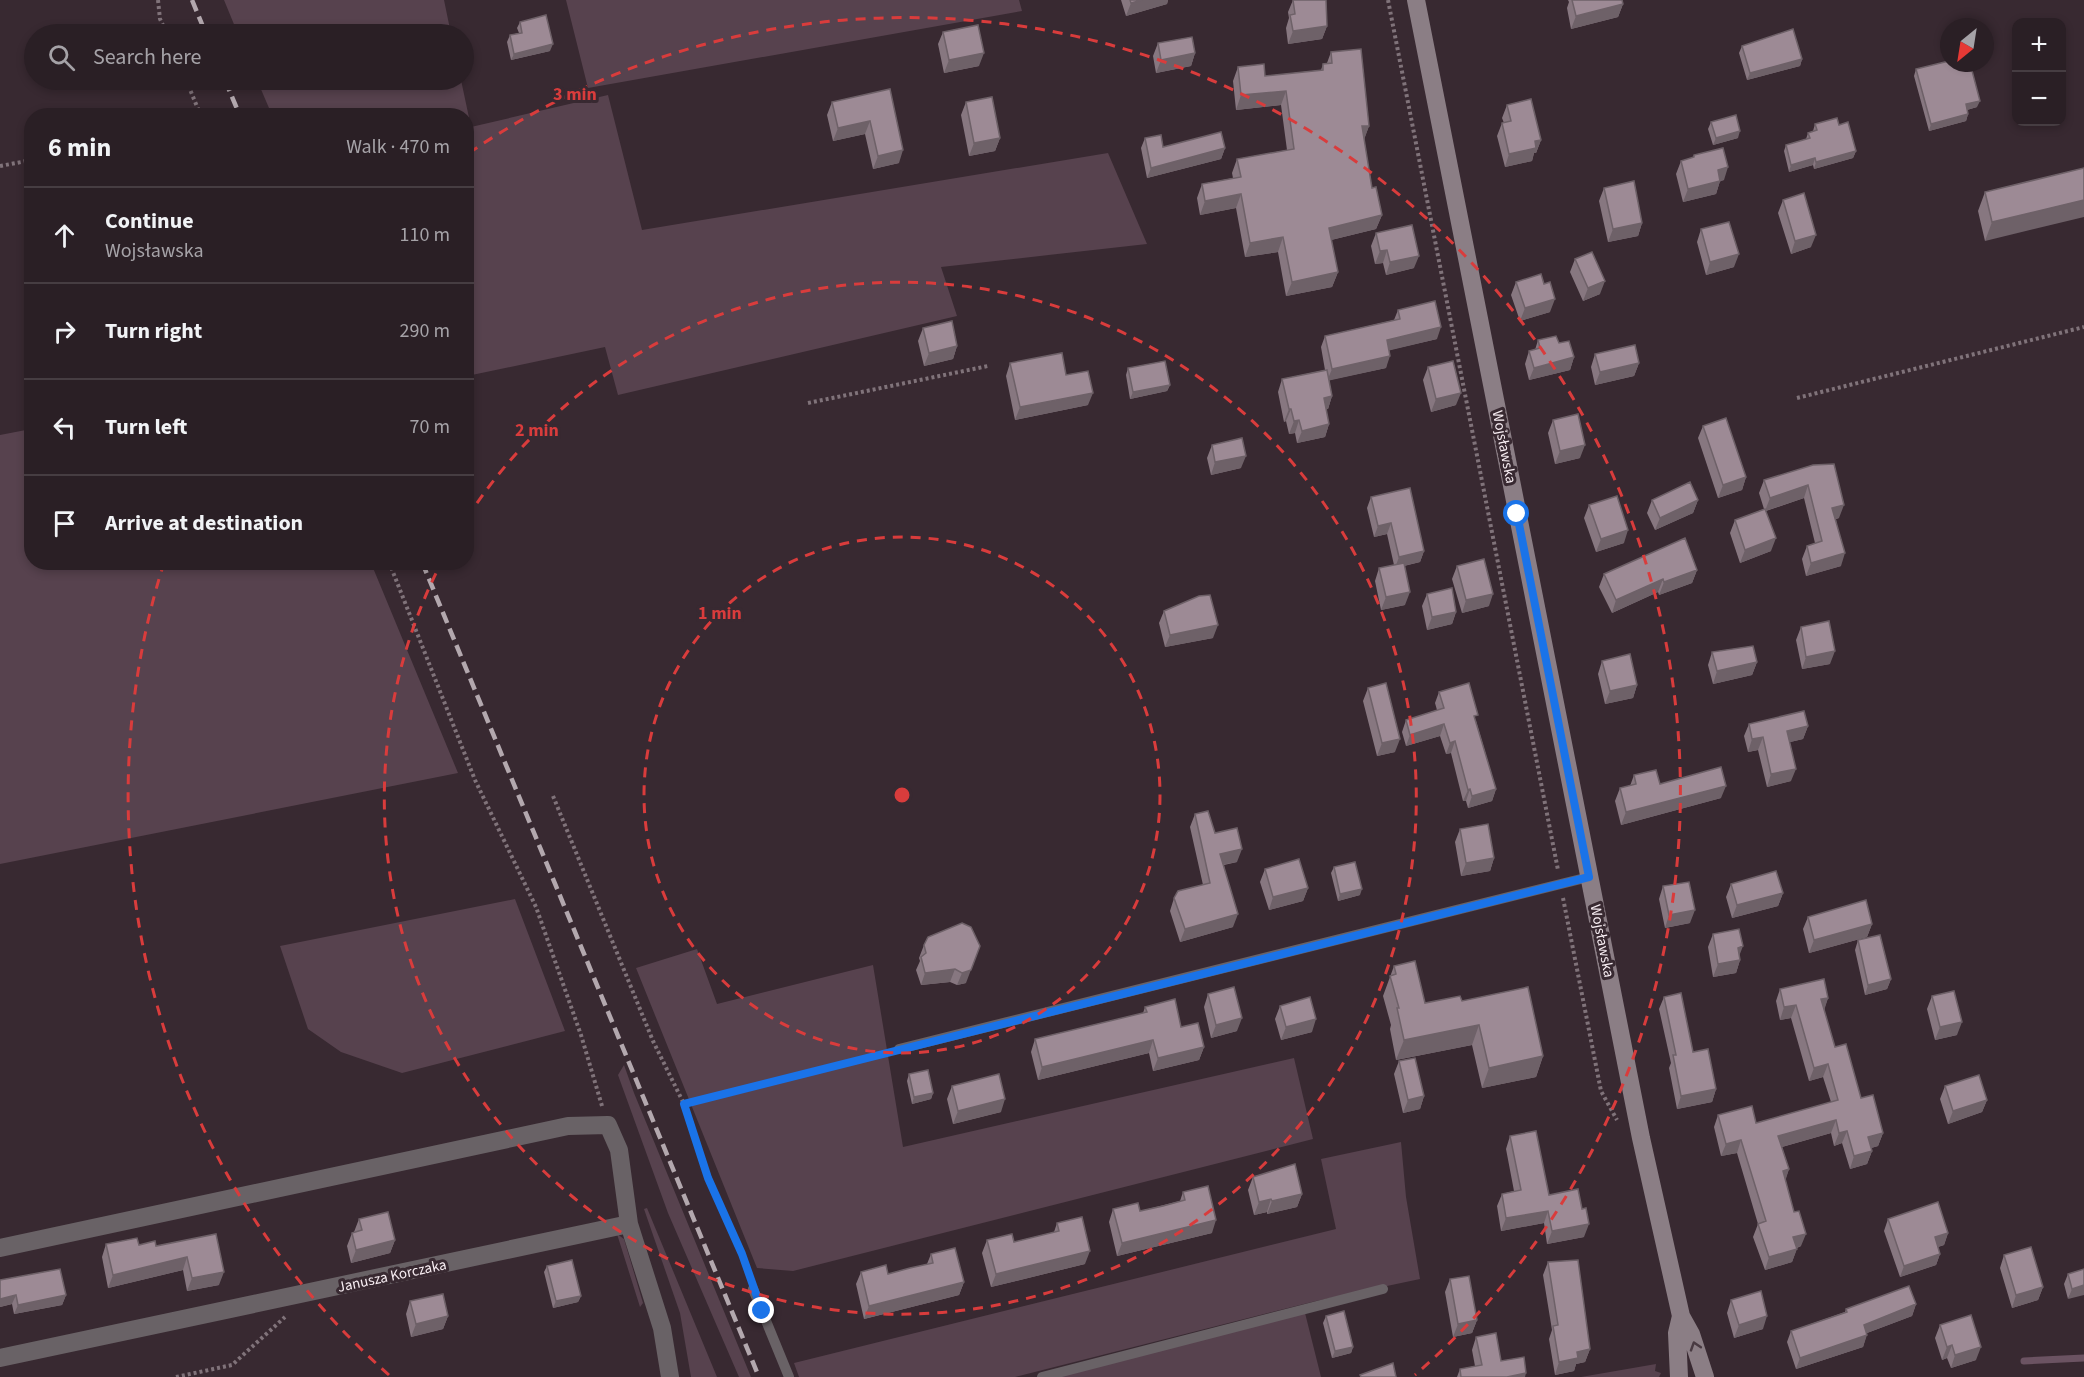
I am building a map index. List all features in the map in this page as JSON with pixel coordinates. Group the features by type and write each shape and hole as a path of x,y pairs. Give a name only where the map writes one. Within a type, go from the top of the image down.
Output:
{"street":[{"name":"Wojsławska","path":"1416,0 1641,1138 1681,1316 1705,1377"},
{"path":"0,1248 568,1126 608,1125 619,1150 629,1224 662,1328 670,1377"},
{"name":"Janusza Korczaka","path":"0,1358 629,1224"},
{"name":"Wojsławska","path":"1679,1377 1677,1333 1681,1316"}],"lane":[{"path":"899,1049 1589,877"},
{"path":"753,1289 789,1377"},
{"path":"1042,1377 1383,1289"}],"path":[{"path":"158,0 162,24"},
{"path":"1388,0 1601,1091 1621,1127"},
{"path":"190,90 198,108"},
{"path":"0,166 24,162"},
{"path":"1797,398 2084,327"},
{"path":"808,403 988,366"},
{"path":"392,570 475,780 536,907 581,1035 608,1125"},
{"path":"553,796 653,1041 684,1104 708,1178 742,1254 753,1289"},
{"path":"684,1104 899,1049"},
{"path":"176,1377 232,1365 312,1293"}],"shaded area":[{"path":"224,0 444,0 449,24 234,24"},
{"path":"566,0 1019,0 1022,11 588,88"},
{"path":"261,90 463,90 467,108 269,108"},
{"path":"608,95 642,230 1108,153 1147,244 941,267 957,316 618,395 605,347 474,375 474,126"},
{"path":"24,430 24,570 374,570 458,773 0,864 0,435"},
{"path":"515,899 565,1031 402,1073 341,1052 308,1029 280,946"},
{"path":"697,949 717,1004 873,965 903,1147 1294,1058 1313,1139 793,1271 757,1268 636,968"},
{"path":"624,1065 751,1377 739,1377 668,1213 618,1075"},
{"path":"1401,1142 1406,1197 1420,1279 1316,1301 1015,1377 799,1377 794,1363 1336,1229 1321,1159"},
{"path":"647,1208 717,1377 691,1377 680,1313 644,1209"},
{"path":"617,1234 624,1239 643,1303 640,1307"},
{"path":"1305,1313 1321,1377 1056,1377"},
{"path":"1656,1364 1655,1371 1661,1373 1659,1377 1581,1377"}],"building":[{"path":"1293,0 1326,0 1327,26 1293,31 1290,15 1295,14"},
{"path":"1572,0 1622,0 1623,4 1576,16"},
{"path":"546,15 553,44 514,54 510,35 522,33 520,22"},
{"path":"978,25 984,53 949,60 943,32"},
{"path":"1793,29 1802,59 1750,73 1742,46"},
{"path":"1192,37 1195,53 1161,60 1158,43"},
{"path":"1361,49 1369,126 1362,126 1372,188 1376,187 1382,215 1329,228 1338,272 1292,282 1283,237 1250,243 1241,194 1205,201 1202,184 1241,177 1237,159 1294,149 1286,91 1241,95 1238,67 1264,64 1265,76 1323,70 1323,64 1332,63 1331,52"},
{"path":"1940,63 1940,72 1972,72 1980,101 1966,104 1968,114 1931,124 1916,69"},
{"path":"890,89 903,150 878,156 870,121 838,128 832,102"},
{"path":"992,97 1000,138 974,143 966,102"},
{"path":"1531,99 1541,140 1535,141 1536,148 1509,154 1502,123 1511,121 1507,105"},
{"path":"1736,115 1740,131 1716,138 1711,122"},
{"path":"1837,118 1839,125 1848,122 1856,151 1816,162 1815,158 1791,165 1786,145 1810,138 1808,133 1817,130 1815,124"},
{"path":"1221,132 1225,148 1151,168 1145,138 1161,135 1163,147"},
{"path":"1723,148 1728,167 1718,170 1720,181 1688,189 1681,161 1694,157 1694,155"},
{"path":"2084,168 2084,200 1992,222 1985,192"},
{"path":"1634,181 1642,223 1613,229 1604,188"},
{"path":"1804,193 1816,235 1795,241 1783,200"},
{"path":"1729,222 1739,254 1710,262 1701,229"},
{"path":"1412,225 1419,256 1390,262 1387,250 1380,251 1376,233"},
{"path":"1592,252 1605,281 1588,288 1575,259"},
{"path":"1541,274 1544,284 1550,282 1555,299 1525,308 1516,282"},
{"path":"1435,301 1441,327 1387,340 1390,356 1332,369 1325,336 1400,319 1398,310"},
{"path":"952,321 957,346 929,353 923,328"},
{"path":"1556,336 1559,343 1569,341 1574,357 1534,368 1529,351 1540,348 1538,340"},
{"path":"1635,345 1639,363 1600,372 1595,354"},
{"path":"1062,353 1066,375 1088,371 1093,393 1020,407 1010,363"},
{"path":"1165,361 1170,385 1133,392 1128,368"},
{"path":"1453,361 1461,393 1436,399 1428,367"},
{"path":"1327,370 1332,396 1324,398 1329,424 1302,431 1299,420 1294,421 1291,409 1289,409 1282,379"},
{"path":"1578,414 1585,445 1560,451 1553,420"},
{"path":"1726,418 1746,477 1723,485 1703,426"},
{"path":"1242,438 1246,456 1215,462 1212,445"},
{"path":"1834,464 1844,505 1832,508 1845,553 1811,563 1807,546 1822,541 1808,485 1770,498 1764,480 1813,465"},
{"path":"1690,482 1698,500 1660,518 1652,500"},
{"path":"1410,488 1424,551 1399,557 1391,523 1378,526 1371,497"},
{"path":"1617,496 1628,530 1601,539 1589,505"},
{"path":"1765,509 1776,538 1745,550 1735,520"},
{"path":"1685,538 1697,570 1664,582 1663,579 1616,600 1604,574"},
{"path":"1484,559 1493,594 1466,600 1457,566"},
{"path":"1404,563 1410,592 1386,597 1379,568"},
{"path":"1452,588 1456,612 1432,617 1427,594"},
{"path":"1210,595 1218,625 1170,635 1164,611 1199,596"},
{"path":"1829,621 1835,651 1806,657 1801,627"},
{"path":"1753,646 1757,662 1717,671 1712,652"},
{"path":"1630,654 1637,685 1610,691 1602,661"},
{"path":"1386,683 1400,739 1382,743 1368,688"},
{"path":"1469,683 1478,715 1474,716 1496,789 1472,796 1470,789 1468,790 1455,741 1450,743 1444,724 1410,735 1406,720 1444,708 1439,692"},
{"path":"1804,711 1808,726 1787,731 1796,769 1771,774 1763,737 1752,739 1749,724"},
{"path":"1721,767 1726,786 1626,812 1620,788 1636,784 1634,775 1656,770 1660,784"},
{"path":"1208,811 1215,833 1237,828 1242,849 1220,854 1238,914 1185,929 1174,898 1178,891 1210,883 1195,814"},
{"path":"1488,824 1494,858 1466,863 1460,829"},
{"path":"1299,859 1308,888 1273,897 1265,869"},
{"path":"1355,862 1362,889 1340,894 1334,867"},
{"path":"1776,871 1783,893 1737,905 1731,884"},
{"path":"1689,882 1695,910 1669,915 1663,886"},
{"path":"1866,900 1872,924 1814,940 1808,917"},
{"path":"962,923 971,927 980,946 971,970 962,973 955,969 925,973 921,957 926,953 924,945 928,937"},
{"path":"1739,929 1743,946 1738,948 1740,960 1718,964 1713,934"},
{"path":"1880,935 1891,979 1868,985 1858,940"},
{"path":"1415,961 1425,1003 1460,996 1462,1001 1528,987 1543,1056 1489,1068 1479,1025 1404,1040 1397,1008 1399,1008 1390,976 1396,974 1394,966"},
{"path":"1824,979 1828,998 1821,999 1835,1047 1846,1044 1861,1098 1873,1095 1883,1133 1868,1137 1872,1151 1854,1156 1847,1131 1839,1133 1836,1120 1778,1136 1789,1169 1783,1171 1794,1212 1799,1211 1806,1234 1793,1237 1797,1249 1769,1257 1758,1224 1766,1221 1741,1140 1726,1144 1718,1115 1752,1106 1756,1123 1838,1100 1828,1064 1814,1068 1796,1005 1784,1007 1780,989"},
{"path":"1234,987 1242,1018 1216,1025 1208,994"},
{"path":"1954,991 1962,1022 1940,1027 1932,996"},
{"path":"1681,993 1693,1052 1708,1049 1716,1089 1681,1096 1673,1055 1676,1055 1664,997"},
{"path":"1310,997 1316,1019 1286,1027 1280,1006"},
{"path":"1175,999 1181,1027 1198,1023 1204,1047 1158,1058 1153,1040 1042,1067 1035,1039 1147,1012 1145,1007"},
{"path":"1415,1058 1424,1096 1408,1100 1399,1061"},
{"path":"928,1070 933,1093 914,1097 909,1074"},
{"path":"999,1074 1005,1099 958,1111 952,1086"},
{"path":"1979,1075 1987,1100 1953,1111 1945,1086"},
{"path":"1536,1131 1549,1195 1578,1189 1582,1209 1586,1208 1589,1224 1552,1231 1548,1211 1506,1218 1502,1194 1521,1190 1510,1136"},
{"path":"1295,1164 1302,1194 1259,1202 1253,1177"},
{"path":"1208,1186 1216,1220 1122,1243 1113,1209 1138,1203 1140,1211 1163,1206 1185,1200 1183,1192"},
{"path":"1938,1202 1948,1233 1935,1237 1940,1254 1904,1266 1888,1219"},
{"path":"388,1212 395,1240 356,1250 352,1233 362,1230 359,1219"},
{"path":"1082,1217 1090,1251 996,1274 987,1240 1012,1234 1014,1242 1059,1231 1057,1223"},
{"path":"216,1234 224,1272 192,1278 187,1257 113,1275 106,1244 137,1238 139,1245 155,1241 156,1246"},
{"path":"2031,1247 2043,1287 2016,1295 2004,1255"},
{"path":"955,1248 964,1282 869,1306 861,1272 886,1265 888,1274 933,1263 931,1254"},
{"path":"572,1260 581,1296 556,1301 547,1266"},
{"path":"1578,1260 1590,1349 1577,1352 1578,1358 1559,1362 1553,1326 1558,1325 1548,1262"},
{"path":"60,1269 66,1295 18,1305 16,1295 0,1299 0,1280"},
{"path":"2084,1269 2084,1285 2072,1289 2068,1274"},
{"path":"1469,1276 1477,1320 1458,1324 1450,1279"},
{"path":"1909,1286 1916,1304 1864,1325 1867,1335 1800,1358 1791,1331 1847,1312 1846,1309"},
{"path":"1761,1291 1767,1316 1739,1325 1731,1300"},
{"path":"443,1294 448,1316 416,1324 410,1301"},
{"path":"1344,1311 1353,1347 1335,1351 1326,1316"},
{"path":"1971,1315 1981,1347 1955,1355 1952,1345 1947,1347 1940,1325"},
{"path":"1496,1333 1501,1361 1524,1357 1526,1373 1507,1377 1461,1377 1460,1369 1482,1365 1476,1337"},
{"path":"1393,1363 1396,1377 1361,1377 1360,1375"}],"waterway":[{"path":"2024,1361 2084,1358"}],"railway":[{"path":"192,0 202,24"},
{"path":"229,90 237,108"},
{"path":"425,570 759,1377"}],"route":[{"path":"762,1311 742,1254 708,1178 684,1104 1589,877 1517,514"}]}
